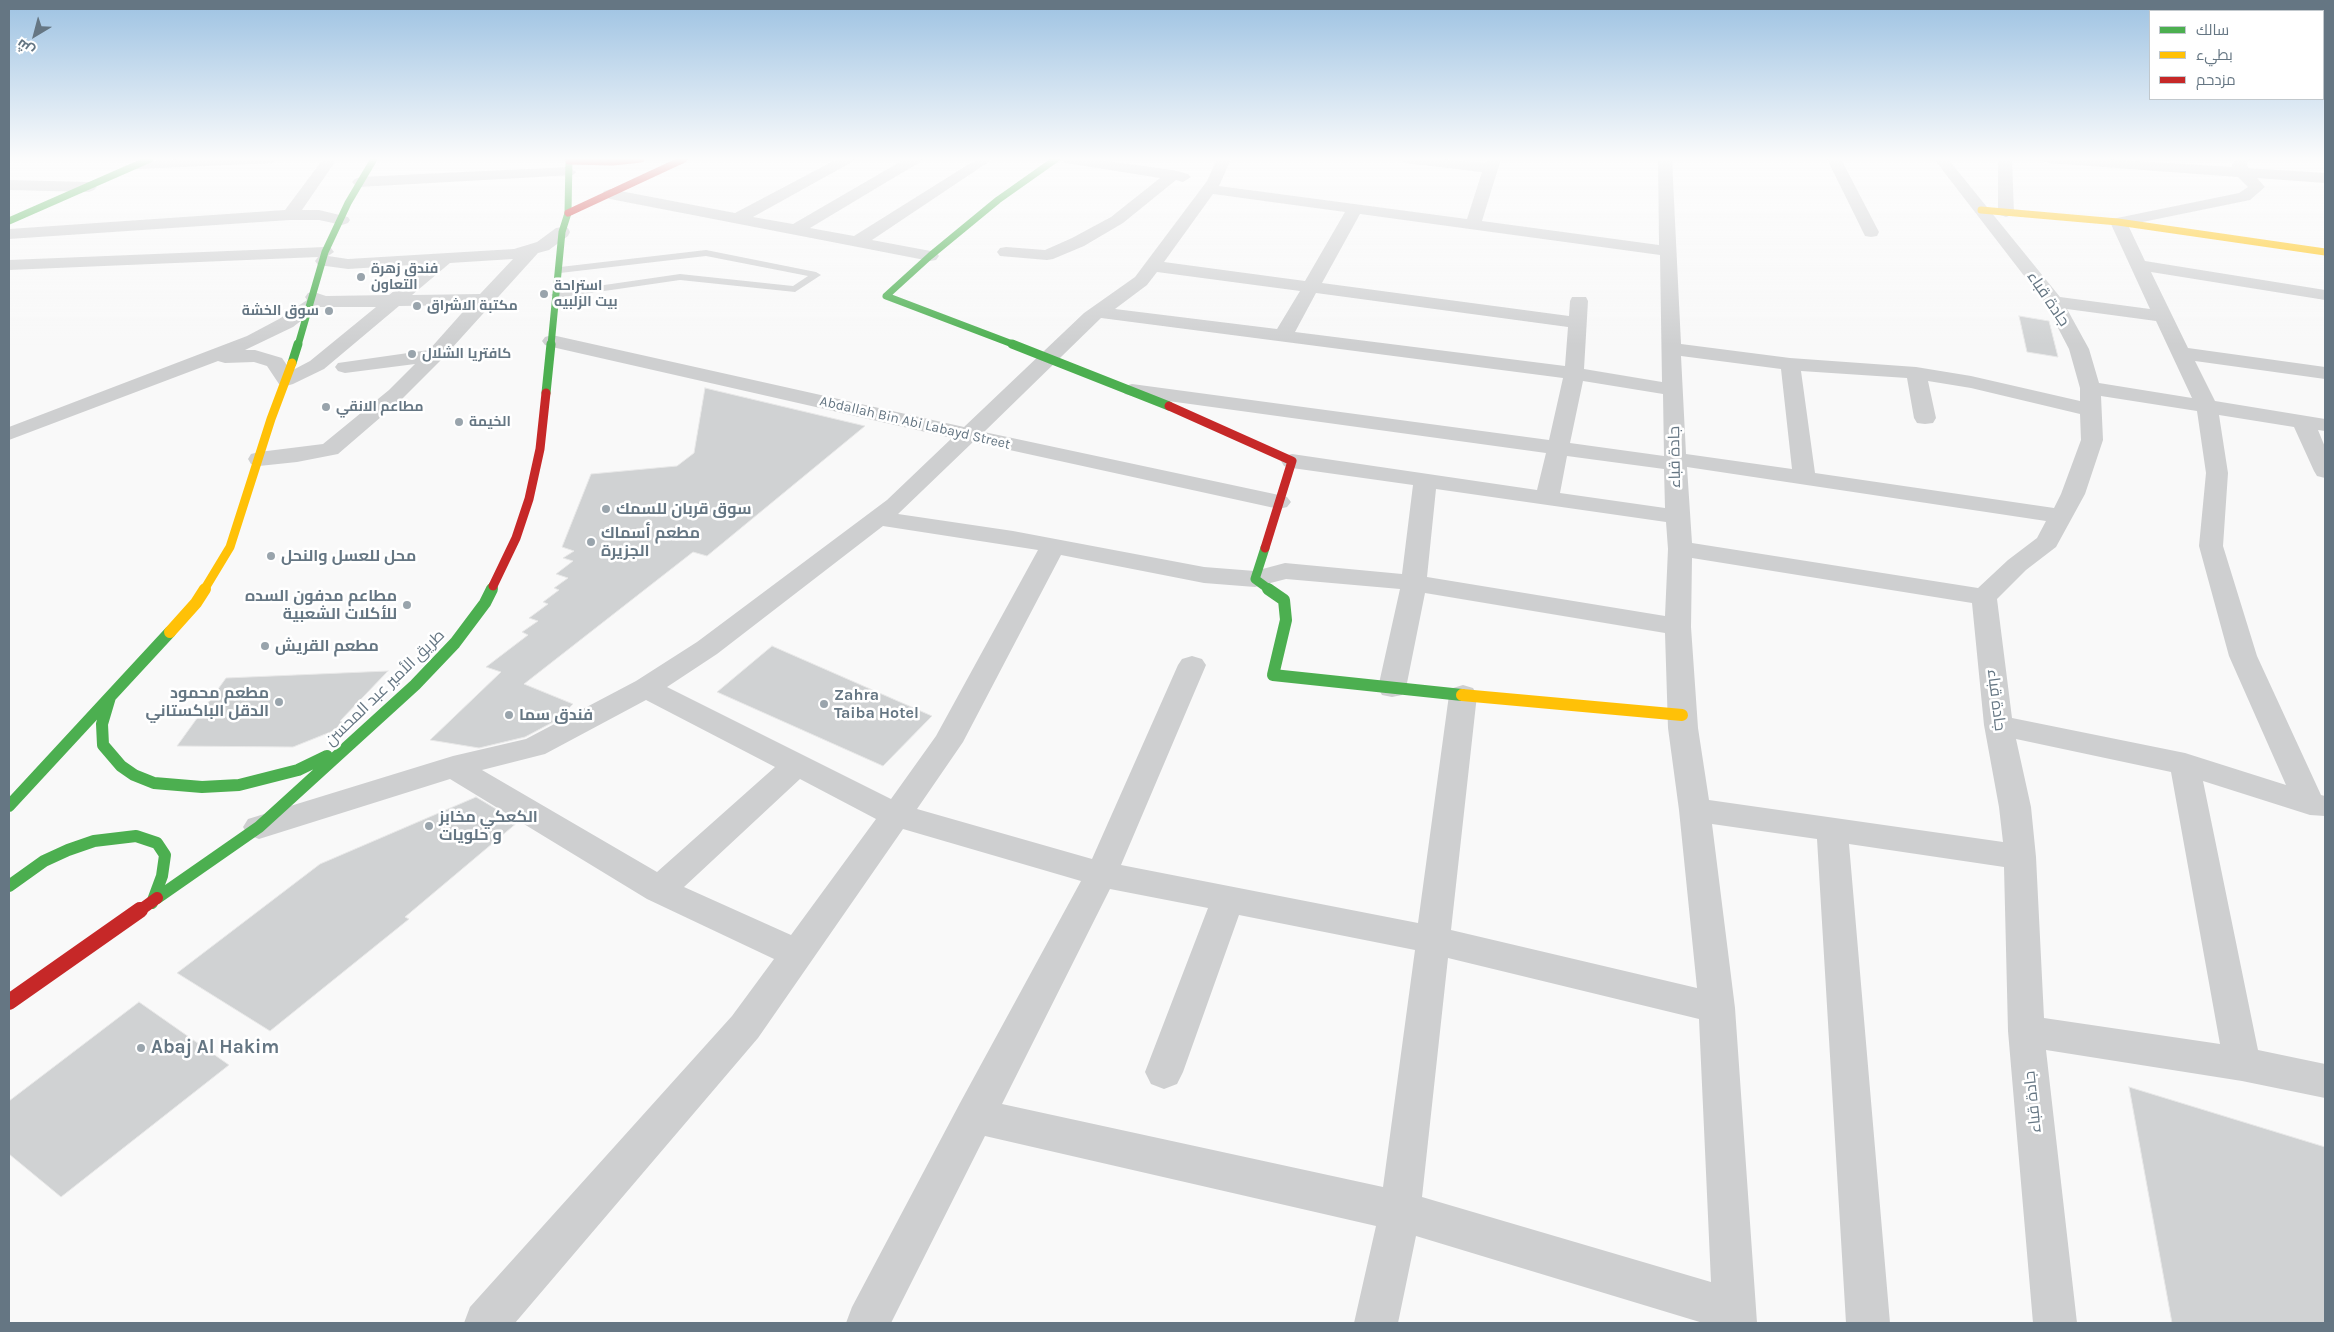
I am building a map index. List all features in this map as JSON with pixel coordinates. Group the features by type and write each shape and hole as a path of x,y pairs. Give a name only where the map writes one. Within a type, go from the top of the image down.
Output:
{"main road":[{"path":"9,806 196,604 230,547 271,418 286,380 312,301 325,256 341,221"},
{"name":"طريق الأمير عبد المحسن","path":"9,1002 259,827 415,685 448,650 485,602 516,538 529,500 540,448 560,270 562,232 565,221"},
{"path":"972,221 886,296 1132,390 1292,462 1255,579 1284,600 1286,620 1273,675 1682,715"},
{"path":"2109,221 2325,252"},
{"path":"110,696 102,724 103,745 121,766 134,775 154,783 202,786 239,784 298,770 352,744"},
{"path":"9,886 44,860 68,850 94,841 136,836 157,843 164,855 162,876 152,903"}],"street":[{"path":"9,234 199,221"},
{"path":"748,221 930,256"},
{"path":"795,230 810,221"},
{"path":"856,242 888,221"},
{"path":"1006,252 1047,255 1078,242 1114,221"},
{"path":"259,827 453,767 535,747 646,688 707,648 895,505 1097,312 1141,282 1185,221"},
{"path":"1282,336 1348,221"},
{"path":"1452,221 1669,252"},
{"name":"جادة قباء","path":"1668,221 1677,517 1680,549 1678,627 1682,715 1695,810 1717,1008 1734,1317"},
{"path":"1866,221 1871,232"},
{"name":"جادة قباء","path":"1990,221 2054,302 2079,349 2090,388 2092,440 2073,494 2047,542 2017,565 1984,597 1998,725 2014,807 2020,857 2026,1031 2055,1323"},
{"path":"2122,221 2118,222 2207,406 2217,473 2211,546 2243,656 2318,805"},
{"path":"9,266 325,256 348,264 444,259 532,251 543,246 562,232"},
{"path":"259,458 298,456 330,449 396,394 435,355 484,299 532,251"},
{"path":"199,363 227,357 255,356 275,362 286,380 317,365 444,259"},
{"path":"2140,265 2325,295"},
{"path":"1153,266 1578,322"},
{"path":"9,434 199,363 254,340 286,323 312,301 484,299"},
{"path":"1547,498 1574,373 1579,301"},
{"path":"2054,302 2164,316"},
{"path":"1097,312 1574,373 1674,390"},
{"name":"Abdallah Bin Abi Labayd Street","path":"552,341 969,435 1279,502"},
{"path":"1673,349 1790,364 1916,373 1971,382 2091,410"},
{"path":"2181,353 2325,373"},
{"path":"345,367 435,355"},
{"path":"1790,364 1804,477"},
{"path":"1916,373 1925,418"},
{"path":"2090,388 2325,426"},
{"path":"1132,390 1559,448 1804,477 2061,516"},
{"path":"2303,422 2325,471"},
{"path":"1292,462 1677,517"},
{"path":"1392,688 1414,583 1425,481"},
{"path":"878,518 1053,546 1204,575 1255,579 1285,572 1414,583 1678,627"},
{"path":"486,1323 745,1027 948,742 1053,546"},
{"path":"1680,549 1984,597"},
{"path":"868,1323 1101,874 1192,665"},
{"path":"646,688 896,815 1101,874 1433,940 1717,1008"},
{"path":"1376,1323 1400,1210 1463,695"},
{"path":"1998,725 2185,764 2318,805"},
{"path":"2185,764 2242,1064"},
{"path":"659,890 796,765"},
{"path":"453,767 659,890 797,954"},
{"path":"1695,810 2020,857"},
{"path":"1832,830 1868,1323"},
{"path":"1164,1072 1228,900"},
{"path":"2026,1031 2242,1064 2325,1082"},
{"path":"974,1116 1400,1210 1734,1317"}],"lane":[{"path":"680,277 706,253"},
{"path":"556,295 680,277 795,289 816,275 706,253 560,270"}],"building":[{"path":"2019,316 2049,321 2058,357 2027,352"},
{"path":"705,388 865,426 707,556 693,552 524,684 573,704 557,720 525,737 479,748 430,740 501,672 486,667 528,635 522,632 538,621 529,618 548,604 543,602 559,590 554,588 568,578 556,574 573,561 563,558 574,551 562,547 591,474 677,466 694,453"},
{"name":"Zahra Taiba Hotel","path":"772,646 932,716 883,766 717,692"},
{"path":"388,671 340,721 348,725 293,747 177,746 226,678"},
{"path":"476,797 518,822 405,917 409,919 270,1031 177,973 320,864"},
{"path":"139,1002 229,1065 61,1197 9,1154 9,1101"},
{"path":"2129,1087 2325,1147 2325,1323 2172,1323"}],"traffic: fast":[{"path":"292,363 311,305 325,252 339,221"},
{"path":"546,393 562,232 565,221"},
{"path":"972,221 886,296 1132,390 1169,406"},
{"path":"1265,548 1255,579 1284,600 1286,620 1273,675 1462,695"},
{"path":"157,898 259,827 415,685 455,643 485,603 493,586"},
{"path":"9,806 170,632"},
{"path":"110,697 102,724 103,745 121,766 134,775 154,783 202,787 239,785 298,770 327,756"},
{"path":"9,886 44,861 68,850 94,841 136,836 157,843 165,855 162,876 152,903"}],"traffic: slow":[{"path":"2108,221 2325,252"},
{"path":"170,632 196,603 230,547 271,419 292,363"},
{"path":"1462,695 1682,715"}],"traffic: jam":[{"path":"493,586 516,538 529,499 540,449 546,393"},
{"path":"1169,406 1292,461 1265,548"},
{"path":"9,1002 157,898"}],"place":[{"name":"فندق زهرة التعاون","path":"361,277"},
{"name":"استراحة بيت الزلبيه","path":"544,294"},
{"name":"مكتبة الاشراق","path":"417,306"},
{"name":"سوق الخشة","path":"329,311"},
{"name":"كافتريا الشلال","path":"412,354"},
{"name":"مطاعم الانقي","path":"326,407"},
{"name":"الخيمة","path":"459,422"},
{"name":"سوق قربان للسمك","path":"606,509"},
{"name":"مطعم أسماك الجزيرة","path":"591,542"},
{"name":"محل للعسل والنحل","path":"271,556"},
{"name":"مطاعم مدفون السده للأكلات الشعبية","path":"407,605"},
{"name":"مطعم القريش","path":"265,646"},
{"name":"مطعم محمود الدقل الباكستاني","path":"279,702"},
{"name":"Zahra Taiba Hotel","path":"824,704"},
{"name":"فندق سما","path":"509,715"},
{"name":"الكعكي مخابز و حلويات","path":"429,826"},
{"name":"Abaj Al Hakim","path":"141,1048"}]}
